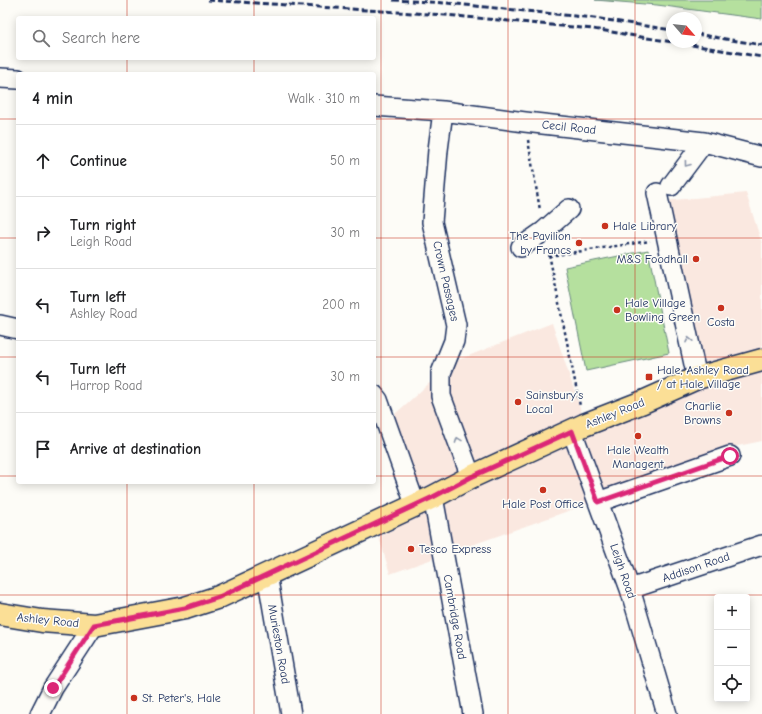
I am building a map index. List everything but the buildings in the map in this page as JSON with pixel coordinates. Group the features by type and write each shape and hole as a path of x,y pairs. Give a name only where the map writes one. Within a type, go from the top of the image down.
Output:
{"main road":[{"name":"Ashley Road","path":"0,614 42,621 94,625 185,608 219,597 424,501 471,477 578,428 643,402 697,378 762,360"}],"street":[{"path":"0,78 16,79"},
{"name":"Cecil Road","path":"376,106 443,111 525,122 704,142 762,156"},
{"name":"Crown Passages","path":"443,111 432,222 456,325 454,341 441,374 441,396 471,477"},
{"path":"697,378 664,190 704,142"},
{"path":"521,247 544,231 569,209"},
{"path":"0,325 16,329"},
{"name":"Cambridge Road","path":"376,398 424,501 473,714"},
{"name":"Leigh Road","path":"578,428 598,502 630,589 667,714"},
{"path":"598,502 730,456"},
{"name":"Addison Road","path":"630,589 762,545"},
{"name":"Murieston Road","path":"267,574 292,714"},
{"path":"40,714 53,688 94,625"}],"path":[{"path":"525,122 578,428"},
{"path":"549,256 654,240"}],"shaded area":[{"path":"746,193 762,244 762,441 733,447 621,487 585,505 390,574 379,537 418,516 395,414 453,362 552,323 588,432 700,389 664,201"}],"green space":[{"path":"595,0 762,0 762,19 657,5"},
{"name":"Hale Village Bowling Green","path":"648,250 669,353 586,371 565,267"}],"railway":[{"path":"208,0 445,15 593,29 666,41"},
{"path":"393,0 446,3 594,18 666,29"},
{"path":"702,35 762,45"},
{"path":"702,47 762,57"}],"place":[{"name":"Hale Library","path":"605,226"},
{"name":"The Pavilion by Francs","path":"579,243"},
{"name":"M&S Foodhall","path":"696,259"},
{"name":"Costa","path":"721,308"},
{"name":"Hale Village Bowling Green","path":"617,310"},
{"name":"Hale, Ashley Road / at Hale Village","path":"649,377"},
{"name":"Sainsbury's Local","path":"518,402"},
{"name":"Charlie Browns","path":"729,413"},
{"name":"Hale Wealth Managent","path":"638,436"},
{"name":"Hale Post Office","path":"543,490"},
{"name":"Tesco Express","path":"411,549"},
{"name":"St. Peter's, Hale","path":"134,698"}],"route":[{"path":"53,688 94,625 185,608 219,597 415,504 433,497 471,477 572,431 598,502 730,456"}]}
